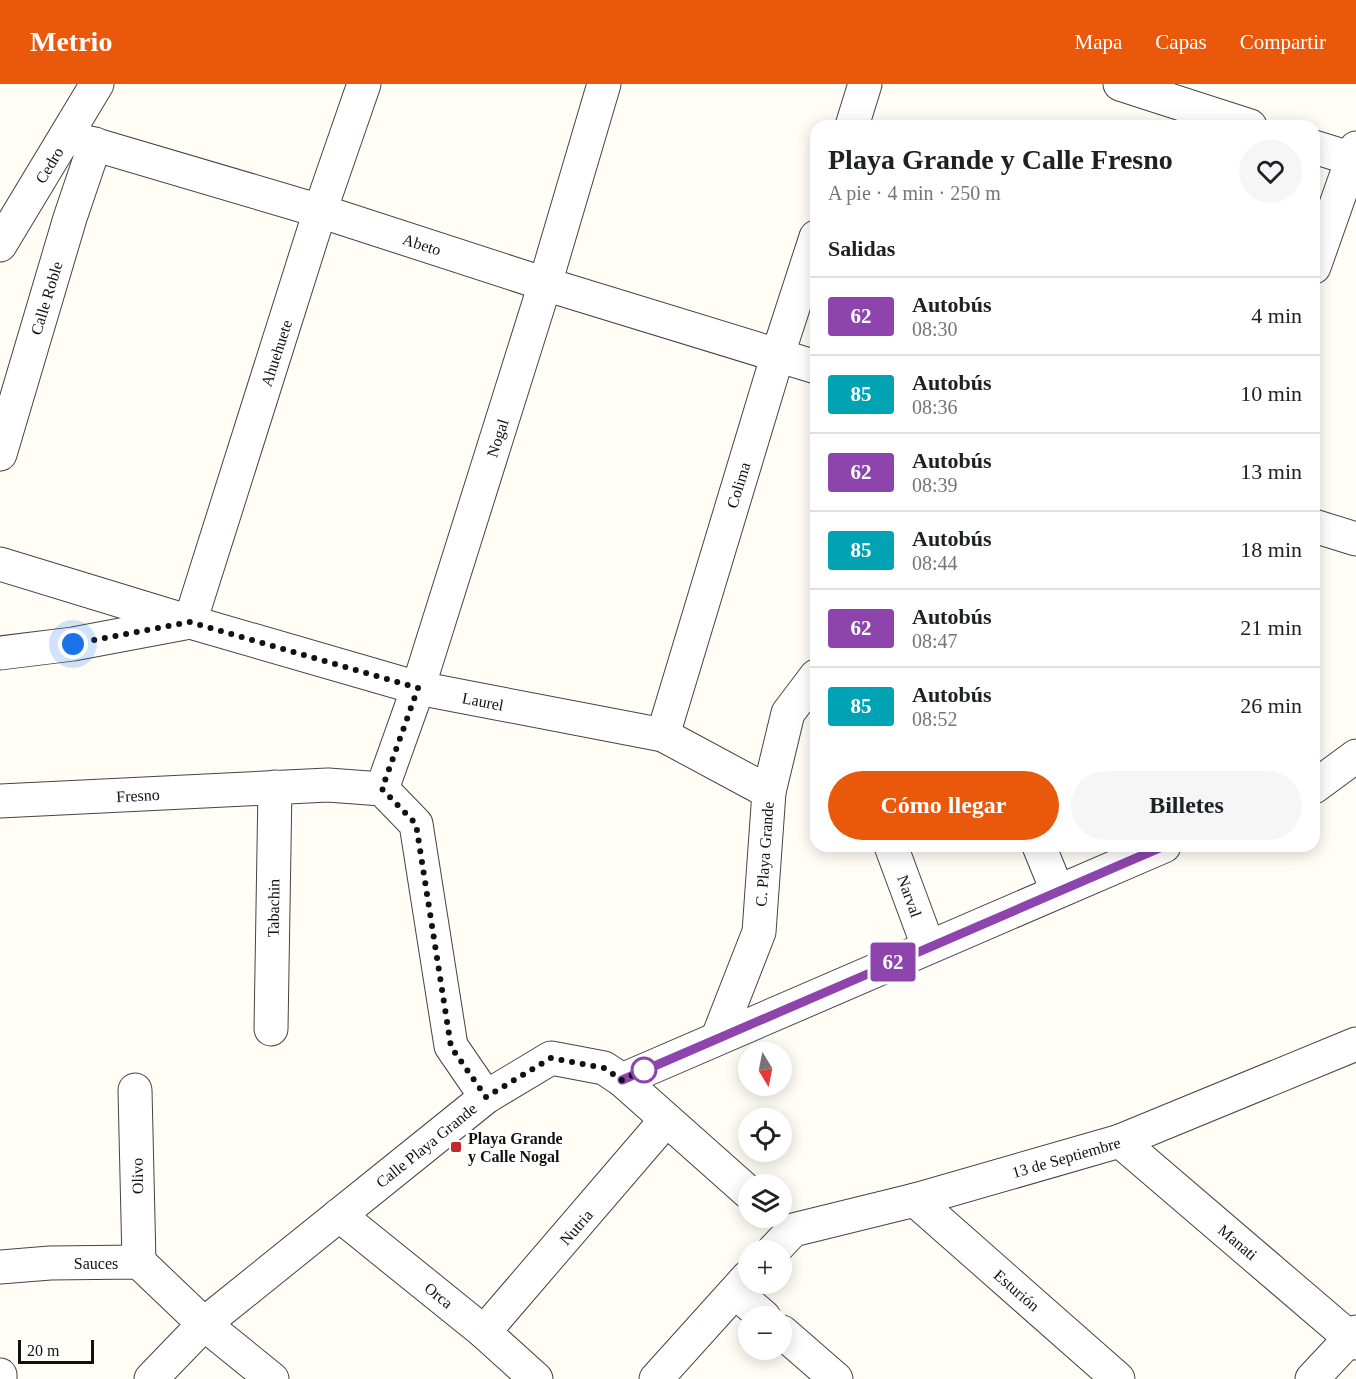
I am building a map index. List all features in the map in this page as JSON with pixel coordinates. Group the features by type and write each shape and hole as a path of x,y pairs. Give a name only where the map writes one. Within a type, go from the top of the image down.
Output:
{"street":[{"name":"Cedro","path":"0,245 80,140 97,84"},
{"name":"Ahuehuete","path":"190,622 321,211 364,84"},
{"name":"Nogal","path":"382,789 418,688 546,284 604,84"},
{"path":"854,120 865,84"},
{"path":"1120,84 1231,120"},
{"name":"Abeto","path":"80,140 321,211 546,284 810,365"},
{"name":"Calle Roble","path":"0,454 70,218 80,140"},
{"path":"1320,148 1355,156 1320,251"},
{"name":"Colima","path":"663,735 810,255"},
{"path":"1320,528 1356,540"},
{"name":"Laurel","path":"0,564 418,688 663,735 769,792"},
{"name":"Laurel","path":"0,653 73,644 190,622"},
{"name":"C. Playa Grande","path":"718,1037 759,932 769,792 788,713 810,684"},
{"path":"1320,778 1356,756"},
{"path":"276,788 328,785 382,789 416,824 451,1047 486,1097"},
{"name":"Fresno","path":"0,801 276,788"},
{"name":"Tabachin","path":"271,1029 276,788"},
{"name":"Narval","path":"893,852 928,946"},
{"path":"1041,852 1057,891"},
{"path":"622,1080 1150,852"},
{"name":"13 de Septiembre","path":"782,1233 915,1200 1120,1142 1356,1044"},
{"name":"Calle Playa Grande","path":"151,1379 204,1324 486,1097 551,1058 604,1068 622,1080 738,1183"},
{"name":"Olivo","path":"135,1090 138,1262"},
{"name":"Nutria","path":"484,1332 666,1120"},
{"name":"Manati","path":"1120,1142 1354,1338"},
{"name":"Esturión","path":"915,1200 1118,1379"},
{"name":"Orca","path":"339,1215 484,1332 536,1379"},
{"name":"Sauces","path":"0,1267 50,1263 138,1262 204,1324 272,1379"},
{"path":"656,1379 738,1289"},
{"path":"1312,1379 1354,1338"},
{"path":"792,1341 836,1379"}],"bus line":[{"name":"62","path":"622,1080 1150,852"}],"place":[{"name":"Playa Grande y Calle Nogal","path":"456,1147"}],"route":[{"path":"73,644 190,622 418,688 382,789 416,824 451,1047 486,1097 551,1058 604,1068 622,1080 644,1070"}]}
